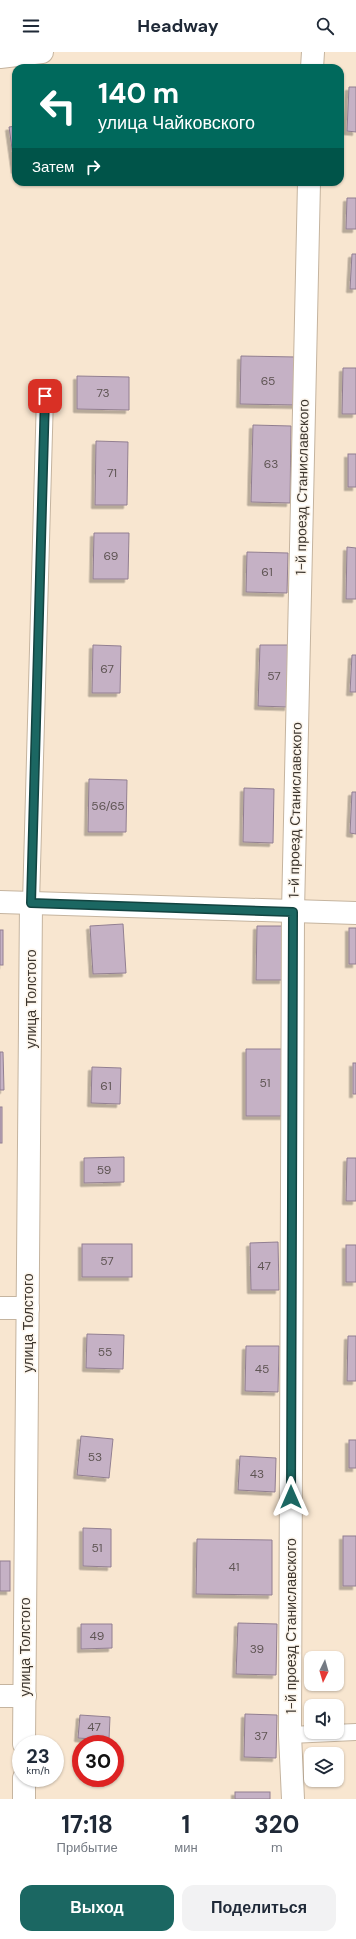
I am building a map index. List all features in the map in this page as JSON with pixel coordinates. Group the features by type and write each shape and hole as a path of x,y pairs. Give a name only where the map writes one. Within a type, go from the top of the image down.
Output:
{"street":[{"path":"0,57 42,52"},
{"path":"312,52 312,64"},
{"name":"1-й проезд Станиславского","path":"293,1799 290,1735 293,912 310,186"},
{"path":"0,902 356,913"},
{"name":"улица Толстого","path":"24,1735 31,903"},
{"path":"0,1308 28,1308"},
{"path":"0,1696 25,1696"},
{"path":"24,1787 24,1799"}],"lane":[{"path":"31,903 45,396"},
{"path":"290,1735 356,1732"}],"building":[{"path":"349,87 356,87 356,132 347,131"},
{"path":"9,127 12,127 12,148"},
{"path":"347,198 356,198 356,229 346,229"},
{"path":"352,254 356,254 356,289 350,289"},
{"path":"241,356 296,357 296,405 240,404"},
{"path":"343,368 356,368 356,414 342,414"},
{"path":"77,376 129,377 129,410 77,409"},
{"path":"253,425 291,426 290,503 251,502"},
{"path":"96,441 128,442 127,505 95,505"},
{"path":"348,454 356,454 356,487 348,487"},
{"path":"94,533 129,533 128,579 93,579"},
{"path":"347,547 356,548 356,599 346,599"},
{"path":"247,552 288,553 287,593 246,592"},
{"path":"93,645 121,646 120,693 92,693"},
{"path":"260,645 289,645 288,707 258,706"},
{"path":"352,655 356,655 356,692 350,692"},
{"path":"89,779 127,780 126,832 88,832"},
{"path":"244,788 274,789 273,843 243,842"},
{"path":"352,792 356,792 356,834 350,833"},
{"path":"123,924 126,973 93,974 90,926"},
{"path":"257,926 283,926 283,980 256,980"},
{"path":"349,928 356,928 356,964 349,964"},
{"path":"0,930 3,930 3,965 0,965"},
{"path":"246,1049 283,1049 284,1116 246,1116"},
{"path":"0,1052 3,1052 4,1090 0,1090"},
{"path":"353,1063 356,1063 356,1094 353,1094"},
{"path":"92,1067 121,1068 120,1104 91,1103"},
{"path":"0,1107 2,1107 2,1143 0,1143"},
{"path":"124,1157 124,1182 84,1183 84,1158"},
{"path":"347,1158 356,1158 356,1201 346,1201"},
{"path":"278,1242 279,1290 251,1290 250,1243"},
{"path":"82,1244 132,1244 132,1277 82,1277"},
{"path":"346,1245 356,1245 356,1282 346,1282"},
{"path":"87,1334 124,1335 123,1369 86,1368"},
{"path":"348,1336 356,1336 356,1381 347,1381"},
{"path":"246,1346 279,1346 278,1392 245,1391"},
{"path":"81,1436 113,1439 109,1478 77,1475"},
{"path":"349,1440 356,1440 356,1468 349,1468"},
{"path":"240,1456 276,1458 275,1492 238,1490"},
{"path":"83,1528 111,1529 111,1567 83,1566"},
{"path":"343,1536 356,1536 356,1586 343,1586"},
{"path":"197,1539 272,1540 272,1595 196,1594"},
{"path":"0,1561 10,1561 10,1591 0,1591"},
{"path":"238,1623 277,1624 276,1675 236,1674"},
{"path":"81,1624 112,1624 112,1648 81,1649"},
{"path":"245,1714 277,1715 276,1758 244,1757"},
{"path":"80,1715 110,1717 109,1735 78,1735"},
{"path":"235,1792 270,1792 270,1799 235,1799"}],"route":[{"path":"45,396 31,903 293,912 291,1497"}]}
